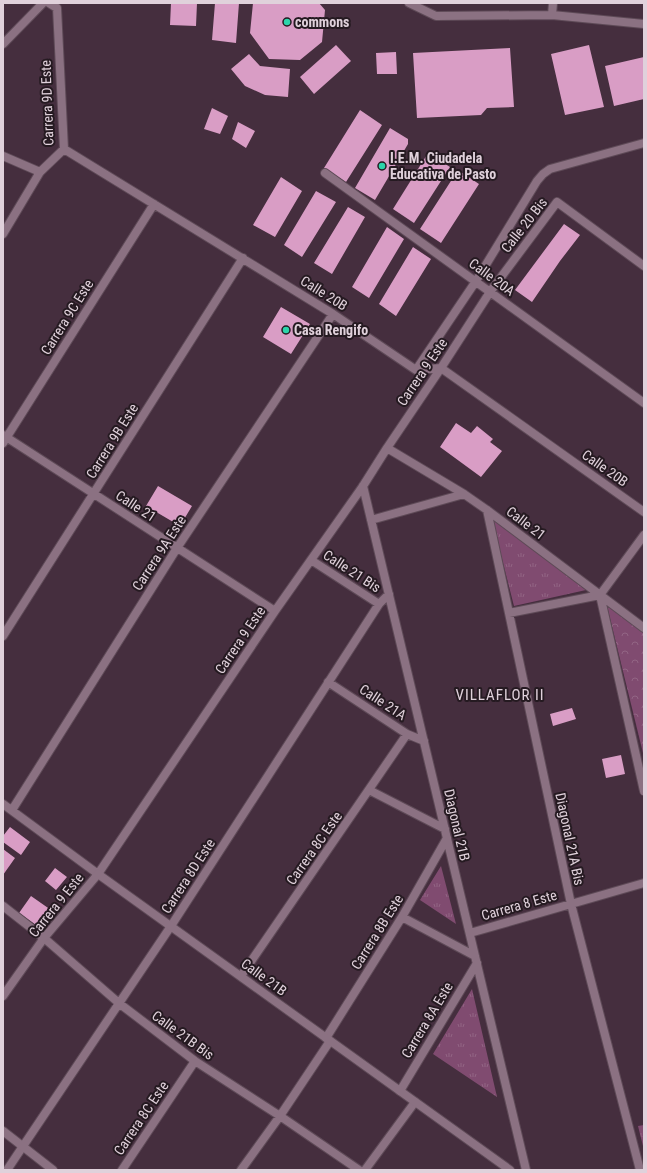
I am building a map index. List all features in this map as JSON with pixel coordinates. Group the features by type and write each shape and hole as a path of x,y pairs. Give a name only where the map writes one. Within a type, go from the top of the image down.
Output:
{"street":[{"path":"3,44 43,3"},
{"name":"Carrera 9D Este","path":"3,234 40,172 64,149 57,8 49,3"},
{"path":"409,3 436,16 552,15 644,24"},
{"path":"552,15 553,3"},
{"path":"416,370 476,281 536,182 543,174 550,169 644,143"},
{"name":"Calle 20B","path":"64,149 333,314 416,370"},
{"path":"3,156 40,172"},
{"name":"Calle 20A","path":"325,173 644,403"},
{"name":"Calle 20 Bis","path":"490,292 557,202 644,266"},
{"name":"Carrera 9C Este","path":"4,438 154,204"},
{"name":"Carrera 9B Este","path":"3,636 243,258"},
{"name":"Carrera 9 Este","path":"3,996 44,938 98,874 275,611 363,486 490,292"},
{"name":"Carrera 9A Este","path":"6,808 333,314"},
{"path":"416,370 441,368"},
{"name":"Calle 20B","path":"441,368 644,512"},
{"name":"Calle 21","path":"4,438 94,494 275,611"},
{"name":"Calle 21","path":"387,448 464,494 487,510 644,628"},
{"name":"Diagonal 21B","path":"363,486 526,1170"},
{"path":"371,520 464,494"},
{"name":"Diagonal 21A Bis","path":"487,510 571,904 640,1170"},
{"path":"509,613 600,595 644,535"},
{"name":"Calle 21 Bis","path":"311,560 379,604"},
{"name":"Carrera 8D Este","path":"7,1170 120,1004 379,604 389,594"},
{"path":"600,595 644,791"},
{"name":"Calle 21A","path":"328,682 407,734 424,741"},
{"name":"Carrera 8C Este","path":"240,976 407,734"},
{"path":"369,790 446,833"},
{"name":"Calle 21B","path":"6,808 510,1170"},
{"name":"Carrera 8B Este","path":"241,1170 280,1116 328,1039 402,917 446,833"},
{"name":"Carrera 8 Este","path":"470,933 644,883"},
{"name":"Calle 21B Bis","path":"3,906 44,938 120,1004 195,1060 359,1170"},
{"path":"402,917 476,960"},
{"name":"Carrera 8A Este","path":"400,1091 476,960"},
{"name":"Carrera 8C Este","path":"122,1170 195,1060"},
{"path":"365,1170 415,1102"},
{"path":"3,1131 53,1170"}],"green space":[{"path":"491,516 586,590 514,606"},
{"path":"610,605 644,631 644,757 607,606"},
{"path":"441,866 456,924 420,900"},
{"path":"472,989 497,1097 433,1054"},
{"path":"644,1125 644,1150 638,1126"}],"building":[{"path":"171,3 197,3 196,26 170,25"},
{"path":"215,3 239,3 236,43 212,40"},
{"name":"commons","path":"253,3 319,3 325,10 322,42 300,60 269,59 250,33"},
{"path":"336,45 351,61 314,94 300,77"},
{"path":"589,45 604,107 565,115 551,54"},
{"path":"510,48 514,107 487,108 481,115 417,118 413,53"},
{"path":"396,52 397,74 377,74 376,53"},
{"path":"249,54 260,66 290,69 288,97 265,95 245,86 231,69"},
{"path":"644,57 644,99 614,106 605,66"},
{"path":"212,108 228,116 220,134 204,129"},
{"path":"360,110 382,125 346,182 324,168"},
{"path":"238,122 255,131 246,148 232,139"},
{"path":"390,128 408,139 408,144 375,200 355,188"},
{"path":"428,153 450,167 414,223 393,209"},
{"path":"458,170 479,184 441,243 420,229"},
{"path":"281,177 302,191 275,237 253,225"},
{"path":"316,191 336,202 302,257 284,245"},
{"path":"348,207 365,217 332,274 314,263"},
{"path":"564,224 580,235 532,302 515,290"},
{"path":"387,227 404,239 369,298 352,287"},
{"path":"413,247 431,259 396,316 379,304"},
{"name":"Casa Rengifo","path":"281,307 310,324 291,354 263,337"},
{"path":"456,423 471,433 477,426 493,439 490,442 502,451 481,477 440,447"},
{"path":"158,486 192,506 180,526 146,506"},
{"path":"572,708 576,719 553,726 550,714"},
{"path":"621,755 625,774 606,778 602,759"},
{"path":"10,827 30,842 21,855 3,842 3,836"},
{"path":"3,849 15,858 3,875"},
{"path":"55,868 67,877 56,890 45,881"},
{"path":"31,896 51,910 39,927 19,913"}],"place":[{"name":"commons","path":"287,22"},
{"name":"I.E.M. Ciudadela Educativa de Pasto","path":"382,166"},
{"name":"Casa Rengifo","path":"286,330"}],"district":[{"name":"VILLAFLOR II","path":"500,695"}]}
